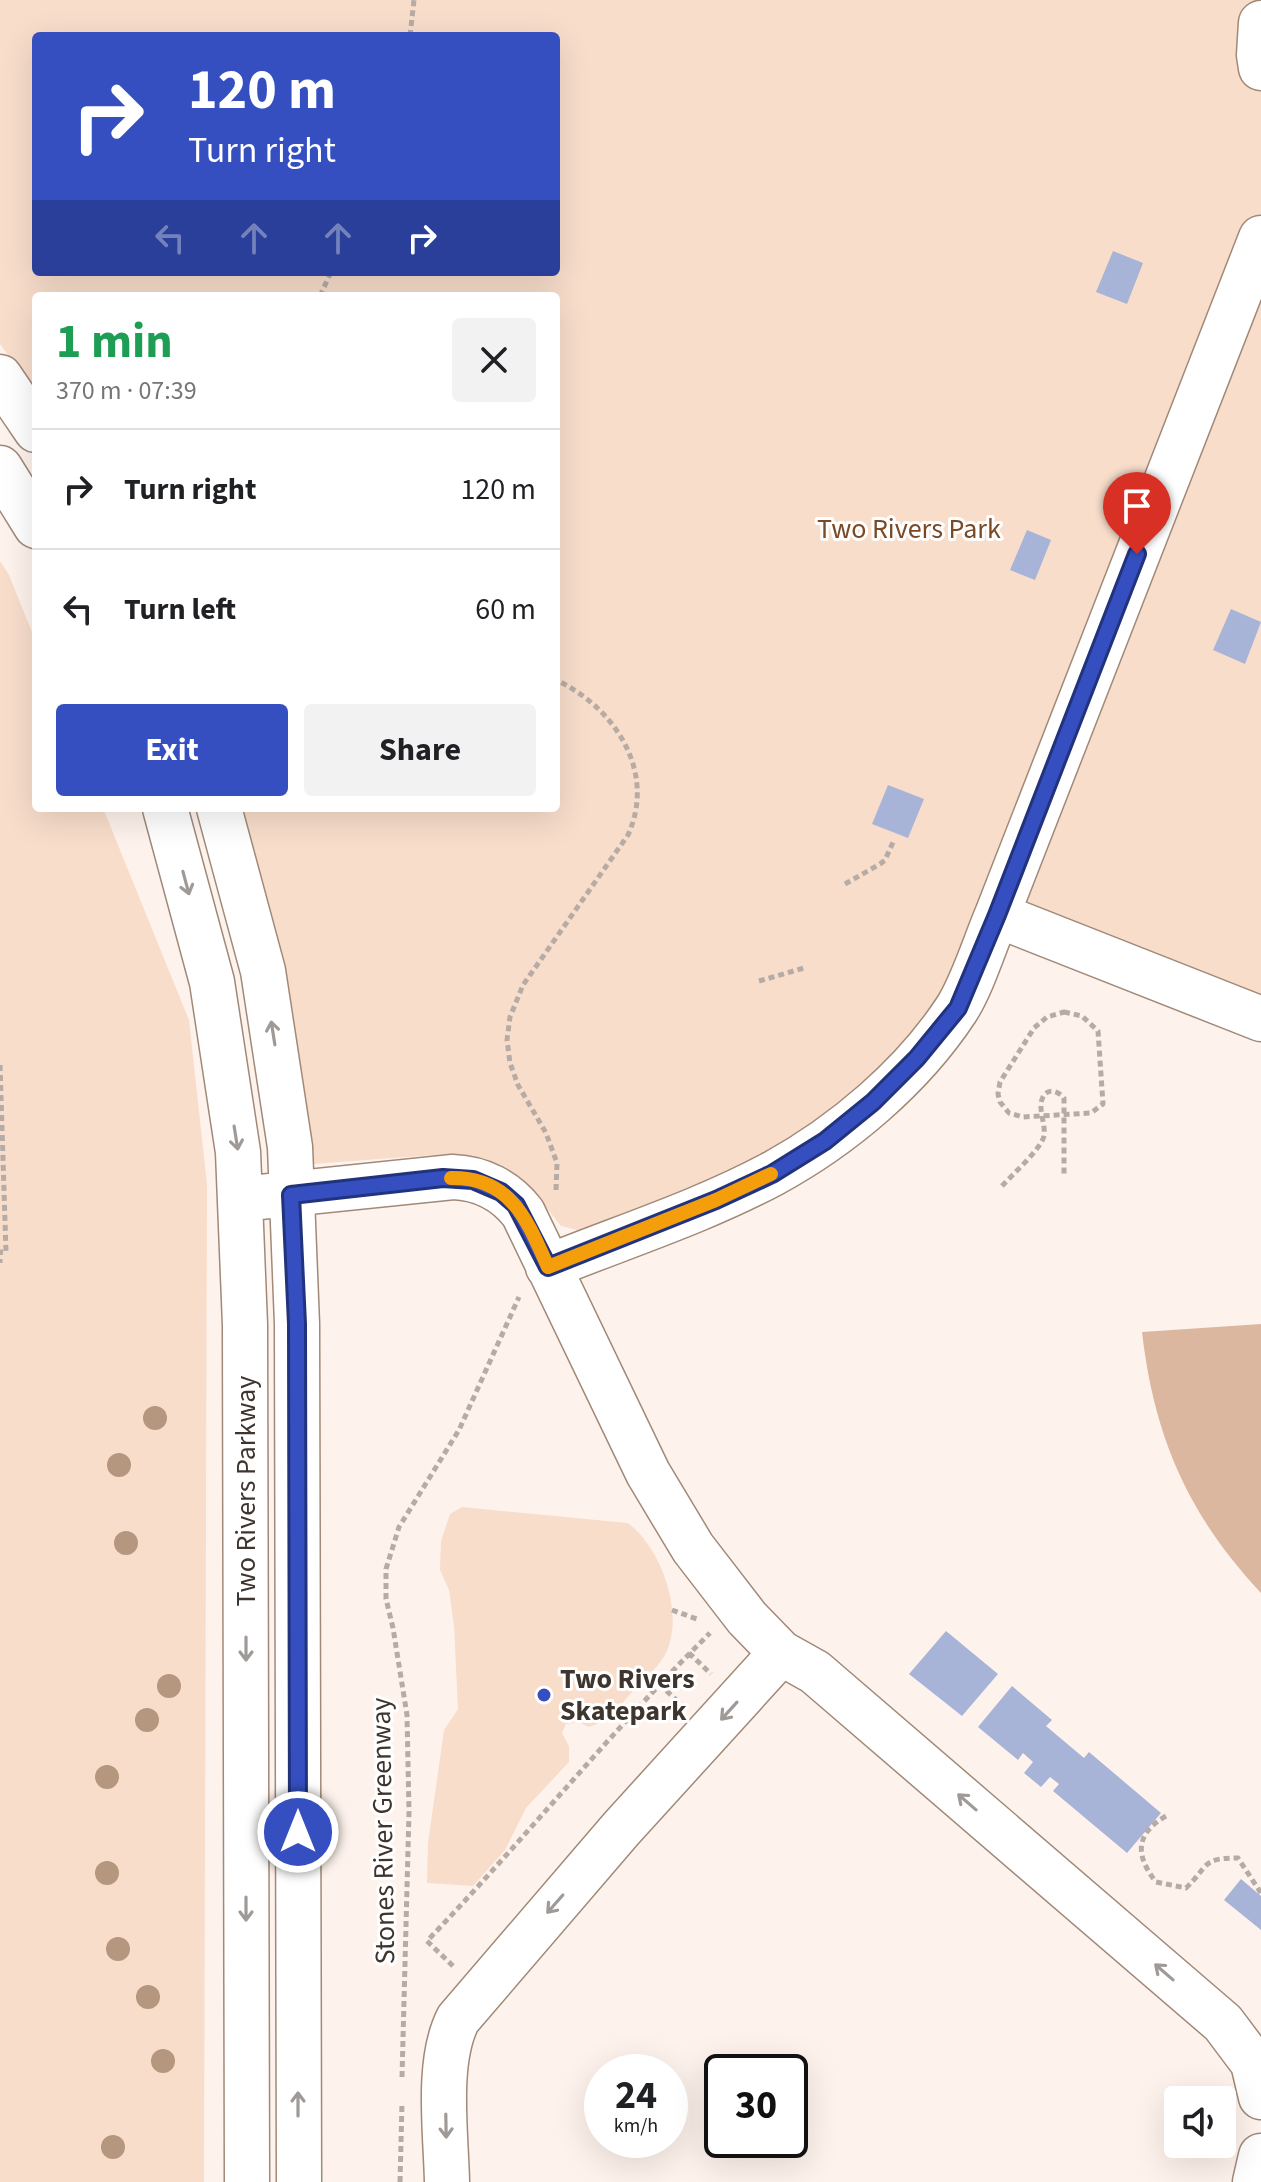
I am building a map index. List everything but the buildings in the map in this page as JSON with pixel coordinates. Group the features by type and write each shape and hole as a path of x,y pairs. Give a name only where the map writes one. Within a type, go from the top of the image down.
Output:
{"street":[{"path":"1261,23 1261,68"},
{"path":"536,1277 772,1174 825,1141 873,1102 906,1069 958,1008 1261,238"},
{"path":"0,377 32,424"},
{"path":"0,468 32,520"},
{"name":"Two Rivers Parkway","path":"166,812 212,982 238,1152 245,1325 247,2182"},
{"name":"Two Rivers Parkway","path":"220,812 263,971 290,1147 297,1324 299,2182"},
{"path":"997,915 1261,1019"},
{"path":"240,1199 443,1178 473,1180 501,1192 516,1205 536,1277 693,1548 742,1612 781,1653 815,1672 1223,2023 1253,2063 1261,2097"},
{"path":"447,2182 446,2053 458,2019 621,1829 781,1653"},
{"path":"1255,2182 1261,2156"}],"path":[{"path":"410,32 414,0"},
{"path":"552,1202 557,1163 546,1133 514,1074 508,1051 510,1017 523,985 628,835 638,793 633,761 615,727 591,702 560,683"},
{"path":"845,884 885,860 894,840"},
{"path":"759,981 804,968"},
{"path":"1064,1012 1082,1016 1098,1031 1104,1100 1095,1112 1064,1115 1020,1117 1009,1113 1000,1102 998,1087 1037,1025 1051,1014 1064,1012"},
{"path":"0,1065 6,1252 0,1252 0,1263"},
{"path":"1002,1186 1042,1141 1042,1097 1052,1091 1059,1092 1064,1098 1064,1174"},
{"name":"Stones River Greenway","path":"400,2182 409,1812 407,1729 386,1599 386,1569 399,1527 459,1430 511,1321 536,1277"},
{"path":"479,1993 427,1941 479,1888 659,1684 713,1630 690,1615 672,1610"},
{"path":"1166,1816 1150,1825 1140,1849 1144,1867 1156,1882 1186,1888 1198,1877 1204,1864 1217,1858 1238,1858 1261,1893"}],"green space":[{"name":"Two Rivers Park","path":"0,0 1261,0 1261,1003 990,898 927,1020 891,1061 807,1131 710,1181 589,1229 561,1226 526,1182 506,1168 483,1158 447,1154 313,1164 286,970 242,812 560,812 560,292 32,292 32,388 0,344"},
{"path":"0,561 9,575 32,632 32,812 105,812 189,1020 207,1184 204,2182 0,2182"},
{"name":"Two Rivers Skatepark","path":"462,1507 628,1523 640,1534 659,1564 671,1600 673,1618 672,1635 664,1656 615,1711 589,1727 578,1722 566,1724 562,1733 569,1746 569,1762 526,1808 505,1850 473,1886 427,1883 428,1843 444,1730 458,1709 454,1626 449,1590 440,1570 441,1541 450,1514"}],"shaded area":[{"path":"1261,1324 1261,1593 1213,1534 1179,1473 1155,1406 1142,1332"}],"slow traffic":[{"path":"451,1178 483,1183 509,1198 523,1213 548,1267 716,1200 771,1174"}],"place":[{"name":"Two Rivers Skatepark","path":"544,1695"}],"route":[{"path":"298,1832 297,1324 291,1195 443,1178 473,1180 501,1192 523,1213 548,1267 716,1200 772,1174 825,1141 873,1102 917,1058 958,1008 1137,554"}]}
